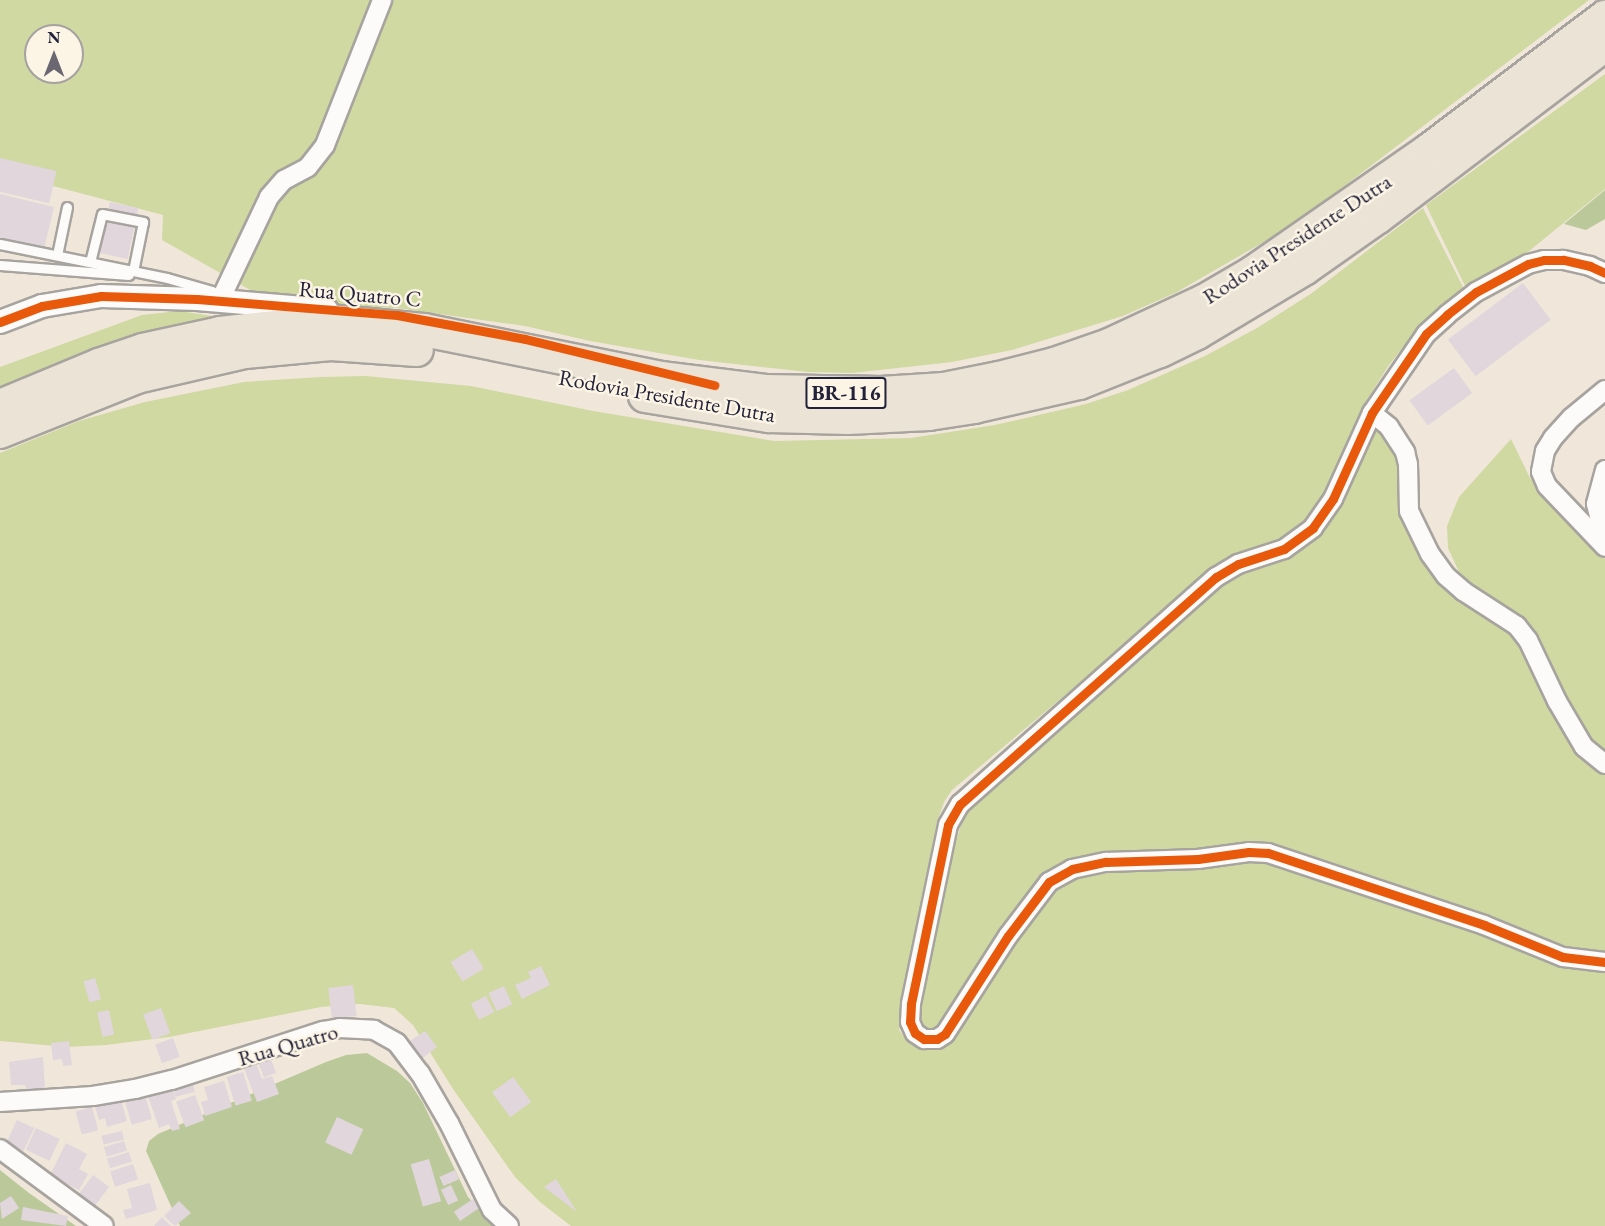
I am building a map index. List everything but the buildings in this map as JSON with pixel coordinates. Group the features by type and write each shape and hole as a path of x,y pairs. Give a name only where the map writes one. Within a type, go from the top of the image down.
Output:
{"highway":[{"name":"Rodovia Presidente Dutra","path":"0,406 99,365 143,350 220,333 328,321 424,330 653,377 714,385 826,394 944,389 1054,364 1109,345 1204,302 1309,236 1429,150 1605,17"},
{"name":"Rodovia Presidente Dutra","path":"0,432 95,392 191,363 245,352 331,344 422,350 664,400 769,416 888,417 974,407 1032,395 1079,382 1160,351 1266,293 1340,245 1605,45"}],"street":[{"path":"223,294 269,197 284,180 308,167 325,145 382,0"},
{"path":"1605,273 1576,262 1544,260 1528,264 1492,283 1432,328 1372,413 1333,499 1313,528 1284,549 1239,564 1216,577 960,804 948,825 911,1004 912,1028 924,1039 937,1039 945,1035 1008,936 1049,882 1072,869 1106,862 1198,859 1249,852 1268,853 1484,925 1563,957 1605,962"},
{"name":"Rua Quatro C","path":"0,322 42,306 101,296 197,299 436,321 714,385"},
{"path":"1605,390 1553,438 1545,451 1541,472 1547,486 1605,547"},
{"path":"1372,413 1389,427 1406,452 1409,510 1430,554 1446,576 1463,591 1517,626 1528,640 1557,701 1584,747 1605,764"},
{"path":"1605,470 1596,504 1605,541"},
{"name":"Rua Quatro","path":"0,1102 93,1096 135,1089 172,1080 323,1031 340,1028 374,1030 391,1039 406,1053 449,1123 492,1210 509,1226"},
{"path":"0,1149 104,1226"}],"lane":[{"path":"57,255 67,207"},
{"path":"90,262 102,214 142,222 133,271"},
{"path":"0,244 167,278 263,306"},
{"path":"0,265 167,278"}],"green space":[{"path":"0,0 1589,0 1293,225 1177,292 1123,316 1012,350 952,362 852,373 808,372 699,360 590,341 525,326 397,308 311,304 269,297 252,291 162,240 163,215 0,172"},
{"path":"1605,74 1605,189 1523,256 1467,290 1426,205"},
{"path":"1605,190 1605,219 1586,230 1564,224"},
{"path":"1423,208 1465,291 1436,313 1410,338 1389,365 1366,401 1324,501 1294,536 1209,572 1190,586 1162,614 952,790 944,802 937,822 899,1030 909,1043 926,1049 935,1049 951,1041 1035,911 1063,885 1079,878 1132,869 1252,861 1276,862 1605,967 1605,1226 571,1226 540,1202 515,1177 453,1089 413,1025 394,1008 360,1004 321,1007 169,1037 106,1045 66,1047 0,1041 0,453 79,421 145,402 244,382 321,377 365,376 471,386 593,411 774,441 911,438 995,425 1086,404 1128,390 1205,356 1257,328 1312,293"},
{"path":"180,311 219,317 137,342 0,397 0,367 142,315"},
{"path":"1373,420 1401,456 1401,510 1405,525 1425,559 1515,632 1588,760 1605,773 1605,957 1581,956 1303,859 1073,863 938,1028 926,1028 920,1021 920,1011 932,941 943,885 961,825 968,811 1219,583 1248,569 1292,553 1312,539"},
{"path":"1511,439 1530,478 1605,559 1605,756 1594,746 1575,714 1535,633 1510,611 1473,589 1459,572 1448,548 1447,526 1459,497"},
{"path":"367,1053 397,1071 410,1083 423,1103 468,1197 494,1226 180,1226 146,1151 149,1141 158,1134 326,1062 346,1055"},
{"path":"0,1170 29,1193 76,1226 0,1226"}],"cycle path":[{"path":"1605,273 1590,266 1563,260 1544,260 1528,264 1476,292 1447,315 1426,334 1372,413 1333,499 1313,528 1284,549 1238,564 1216,577 960,804 948,825 911,1004 910,1022 915,1033 924,1039 937,1039 945,1034 1008,936 1049,882 1072,869 1106,862 1198,859 1249,852 1268,853 1484,925 1563,957 1605,962"},
{"path":"0,322 42,306 101,296 197,299 397,315 525,339 714,385"}]}
